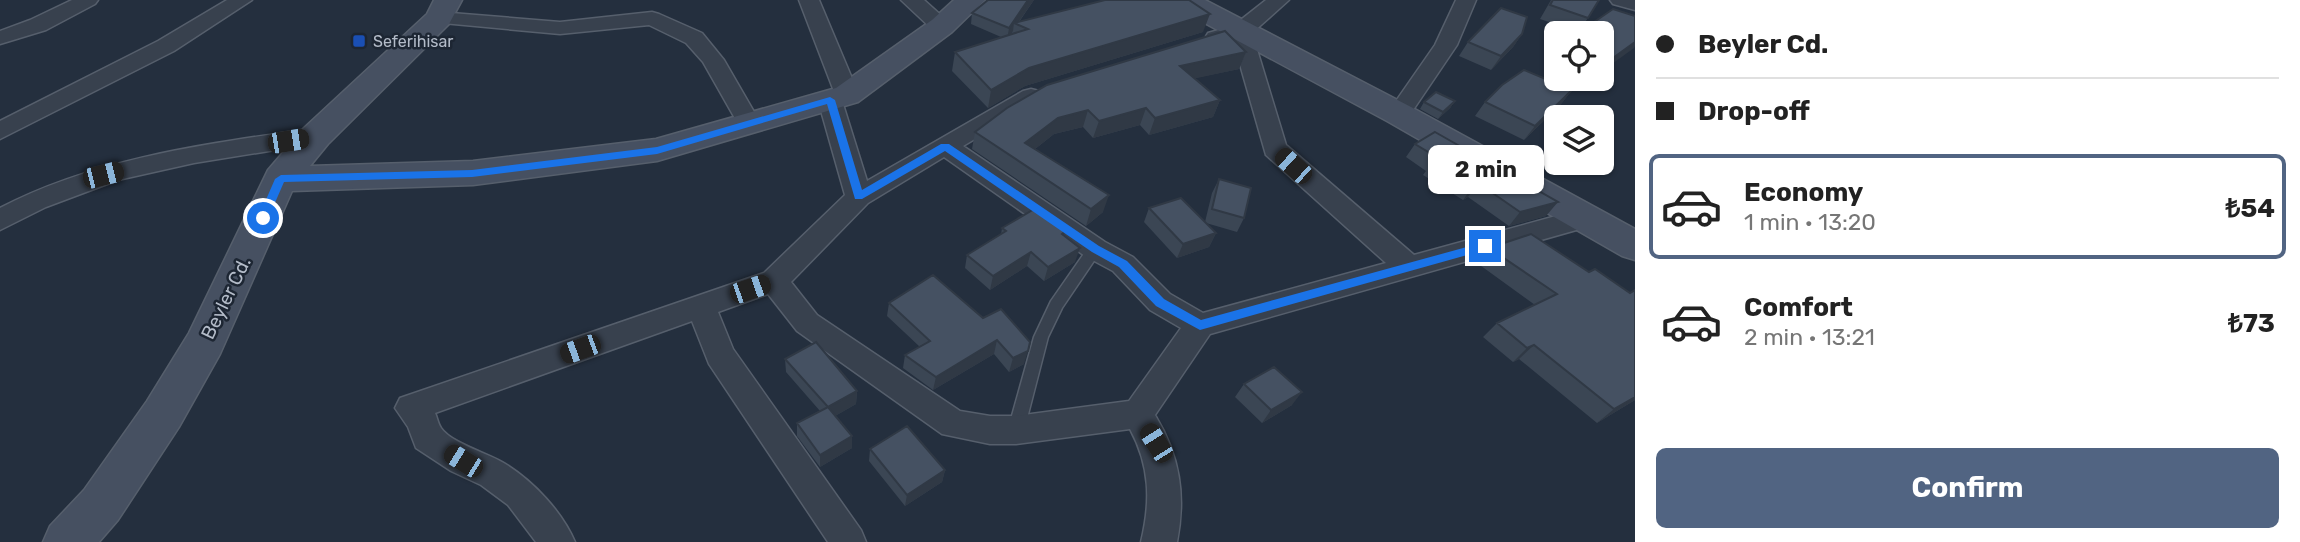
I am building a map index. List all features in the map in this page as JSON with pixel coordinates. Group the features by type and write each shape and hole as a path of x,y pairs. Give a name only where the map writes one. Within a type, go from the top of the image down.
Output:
{"street":[{"path":"0,38 38,25 88,0"},
{"path":"0,131 166,46 242,0"},
{"path":"809,0 839,97 859,197"},
{"path":"911,0 942,26"},
{"path":"281,179 472,173 657,150 839,97 942,26 971,0"},
{"path":"1183,0 1399,114 1635,246"},
{"path":"1189,47 1241,31 1279,0"},
{"path":"1399,114 1446,45 1466,0"},
{"path":"1620,0 1635,4"},
{"path":"661,22 667,1"},
{"path":"444,9 560,28 652,18 694,38 713,60 749,124"},
{"name":"Beyler Cd.","path":"67,542 101,505 163,414 205,342 281,179 316,136 444,9"},
{"path":"1241,31 1275,149 1410,268"},
{"path":"557,542 520,494 493,474 463,461 428,438 422,420 411,408 774,281 859,197 1034,94 1046,90"},
{"path":"0,220 15,211 103,175 150,163 316,136"},
{"path":"945,146 1096,249 1123,264 1160,302 1200,325"},
{"path":"774,281 807,323 953,424 990,430 1016,430 1138,414 1200,325 1585,218"},
{"path":"701,306 720,355 848,542"},
{"path":"1138,414 1156,443 1164,471 1166,513 1160,541"}],"lane":[{"path":"1016,430 1041,337 1056,305 1096,249"}],"building":[{"path":"988,0 1028,0 1009,28 972,13"},
{"path":"1105,0 1189,0 1210,14 1029,68 991,90 955,52 1028,29 1014,23"},
{"path":"1553,0 1599,0 1588,18 1550,5"},
{"path":"1501,8 1527,17 1522,34 1501,56 1468,42"},
{"path":"1613,9 1635,16 1635,42 1614,57 1614,21 1596,21"},
{"path":"1225,31 1246,52 1180,66 1220,100 1155,118 1146,108 1099,121 1088,110 1058,118 1025,143 1109,195 1091,209 975,132 1007,108 1047,85"},
{"path":"1524,70 1544,78 1544,91 1571,91 1557,105 1544,105 1544,117 1535,126 1485,102 1502,85"},
{"path":"1436,92 1455,101 1443,112 1424,102"},
{"path":"1435,132 1558,202 1520,212 1478,183 1473,186 1433,161 1438,158 1415,144"},
{"path":"1219,179 1251,188 1244,218 1212,209"},
{"path":"1181,198 1216,233 1183,244 1149,208"},
{"path":"1036,208 1067,230 1062,234 1080,248 1048,267 1031,252 993,276 967,255 1006,231 1002,228"},
{"path":"1531,234 1589,272 1595,269 1630,293 1635,290 1635,397 1614,409 1534,345 1527,348 1497,323 1557,294 1489,248"},
{"path":"933,275 983,318 1001,309 1030,342 1028,351 1013,358 997,340 936,377 905,355 930,341 889,303"},
{"path":"816,342 857,391 828,407 785,359"},
{"path":"1274,367 1302,392 1271,410 1244,384"},
{"path":"828,407 852,436 820,455 797,423"},
{"path":"907,426 945,470 907,495 870,449"}],"place":[{"name":"Seferihisar","path":"359,41"}],"route":[{"path":"263,218 281,179 472,173 657,150 830,100 859,197 945,146 1096,249 1123,264 1160,302 1200,325 1485,246"}]}
